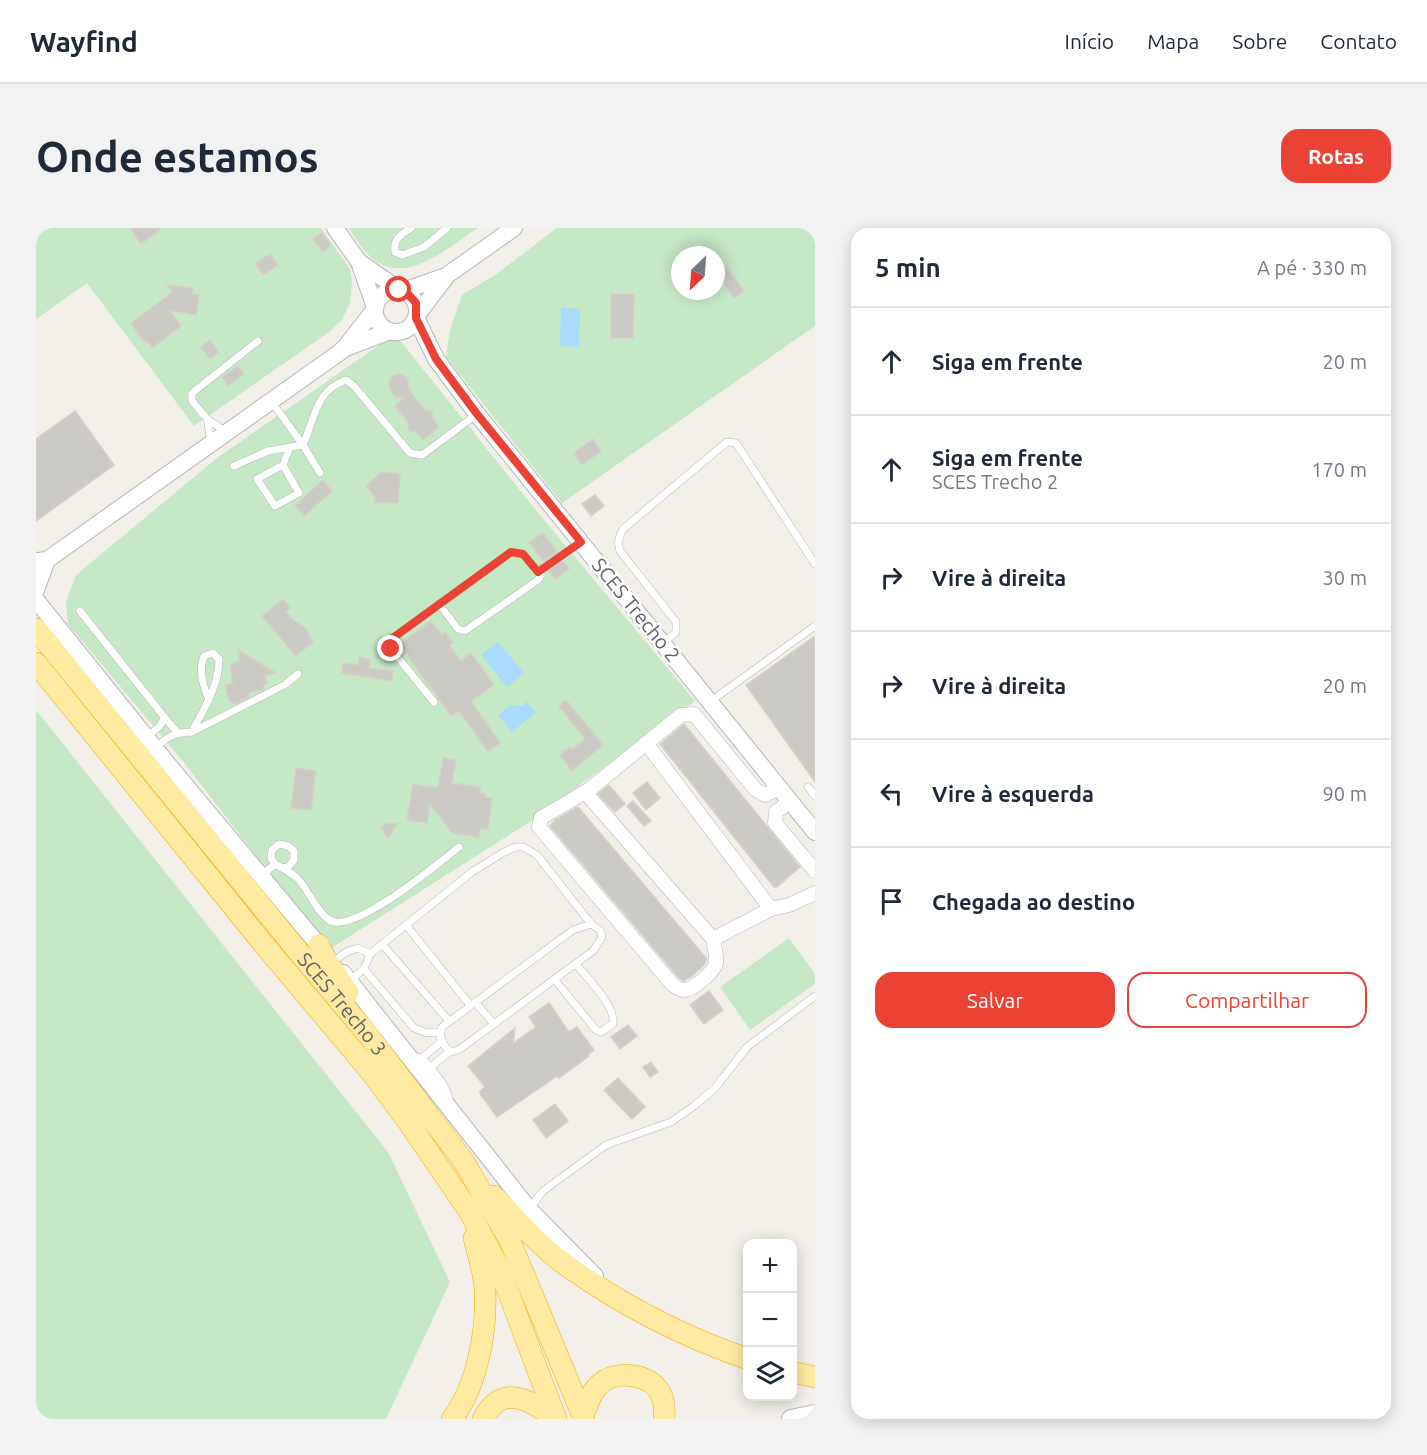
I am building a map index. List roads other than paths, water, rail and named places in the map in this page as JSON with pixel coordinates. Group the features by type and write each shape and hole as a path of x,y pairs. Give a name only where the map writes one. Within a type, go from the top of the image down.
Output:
{"highway":[{"name":"SCES Trecho 3","path":"36,629 369,1036 464,1162 510,1241 583,1418"},
{"name":"SCES Trecho 3","path":"36,663 261,941 371,1072 409,1123 469,1211 500,1270 556,1419"},
{"path":"319,945 323,955 362,1012 369,1036"},
{"path":"464,1162 533,1237 566,1266 667,1326 743,1358"},
{"path":"453,1419 475,1374 485,1330 485,1287 469,1211"},
{"path":"797,1373 815,1377"},
{"path":"583,1418 599,1384 611,1377 625,1375 642,1378 656,1386 665,1406 664,1419"},
{"path":"483,1419 491,1406 504,1398 515,1396 531,1401 556,1419"}],"main road":[{"path":"791,1419 815,1414"}],"street":[{"path":"335,228 359,262 379,323 393,332"},
{"path":"343,350 382,296 393,290 401,290 446,276 513,228"},
{"path":"359,262 413,298 416,303 417,316"},
{"path":"36,591 41,561 343,350 409,328 446,276"},
{"name":"SCES Trecho 2","path":"417,316 436,359 477,414 815,832"},
{"name":"SCES Trecho 2","path":"393,332 420,346 436,359"},
{"path":"36,600 261,876 416,1057 449,1107 529,1209 574,1257 617,1297"},
{"path":"585,792 713,939 716,963 713,969 688,989 681,990 675,987 539,827 542,818 585,792 681,715 694,714 756,790 765,795 785,794 776,812 775,823 815,871"},
{"path":"646,743 771,909"},
{"path":"713,939 771,909 789,905 815,892"}],"lane":[{"path":"411,228 396,238 395,252 402,255 424,247 447,228"},
{"path":"227,432 208,420 192,401 192,393 258,341"},
{"path":"303,445 319,400 336,383 346,380 354,386 410,453 422,455 477,414"},
{"path":"271,401 320,473"},
{"path":"208,420 210,444"},
{"path":"663,644 676,632 676,622 620,551 619,537 623,529 727,442 736,443 815,564"},
{"path":"234,466 262,453 303,445"},
{"path":"283,465 299,493 275,507 257,479 283,465 290,447"},
{"path":"538,572 581,542"},
{"path":"434,702 391,649 390,640 439,604 511,552 523,554 541,575 538,580 465,632 458,629 439,604"},
{"path":"80,611 177,732"},
{"path":"709,703 815,626"},
{"path":"192,732 209,700 219,676 219,658 213,653 204,656 200,666 203,685 209,700"},
{"path":"150,742 177,732 192,732 286,684 298,674"},
{"path":"150,742 165,718"},
{"path":"808,787 815,796"},
{"path":"261,876 278,866 297,877 328,919 337,923 350,921 386,902 459,847"},
{"path":"349,981 364,969 370,954 472,872 516,847 523,847 537,855 591,924 601,931 603,937 594,950 555,980 430,1068"},
{"path":"450,1052 441,1042 442,1027 573,930 591,924"},
{"path":"406,925 472,1003 494,1023"},
{"path":"382,944 449,1021"},
{"path":"333,962 346,952 357,948 370,954"},
{"path":"555,980 596,1030 601,1032 606,1030 613,1024 614,1017 606,1002 576,964"},
{"path":"364,969 414,1028 428,1033 440,1032"},
{"path":"529,1209 543,1191 606,1145 671,1122 694,1106 715,1088 747,1047 815,996"},
{"path":"441,1042 416,1057 430,1068 448,1092 449,1107"}],"water":[{"path":"561,308 580,309 579,347 560,346"},
{"path":"498,642 524,673 507,687 481,655"},
{"path":"527,702 536,712 512,732 498,715 510,705 522,706"}]}
